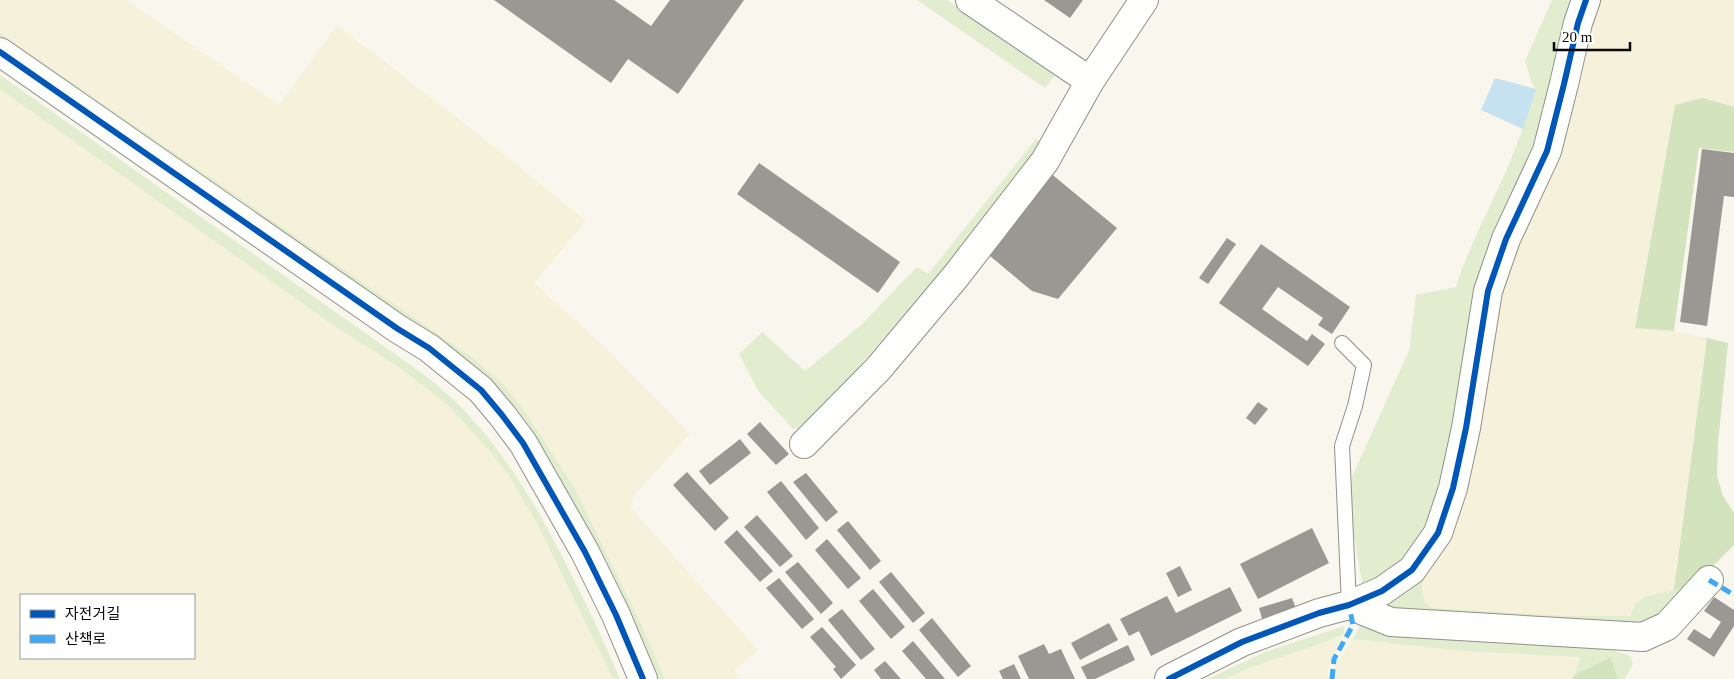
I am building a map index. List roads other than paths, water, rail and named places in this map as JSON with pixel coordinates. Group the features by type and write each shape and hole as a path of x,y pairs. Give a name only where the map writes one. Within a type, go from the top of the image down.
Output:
{"street":[{"path":"970,0 1090,81"},
{"path":"804,444 878,369 956,276 1045,161 1090,81 1144,0"},
{"path":"1169,679 1242,642 1382,592 1412,570 1438,533 1453,488 1464,437 1488,291 1506,239 1547,151 1578,23 1586,0"},
{"path":"0,52 398,329 429,348 481,390 523,443 580,543 616,615 642,679"},
{"path":"1349,604 1391,622 1643,637 1667,626 1709,580"}],"lane":[{"path":"1342,343 1364,365 1355,406 1342,446 1349,604"}],"water":[{"path":"1495,78 1536,89 1523,129 1481,110"}]}
